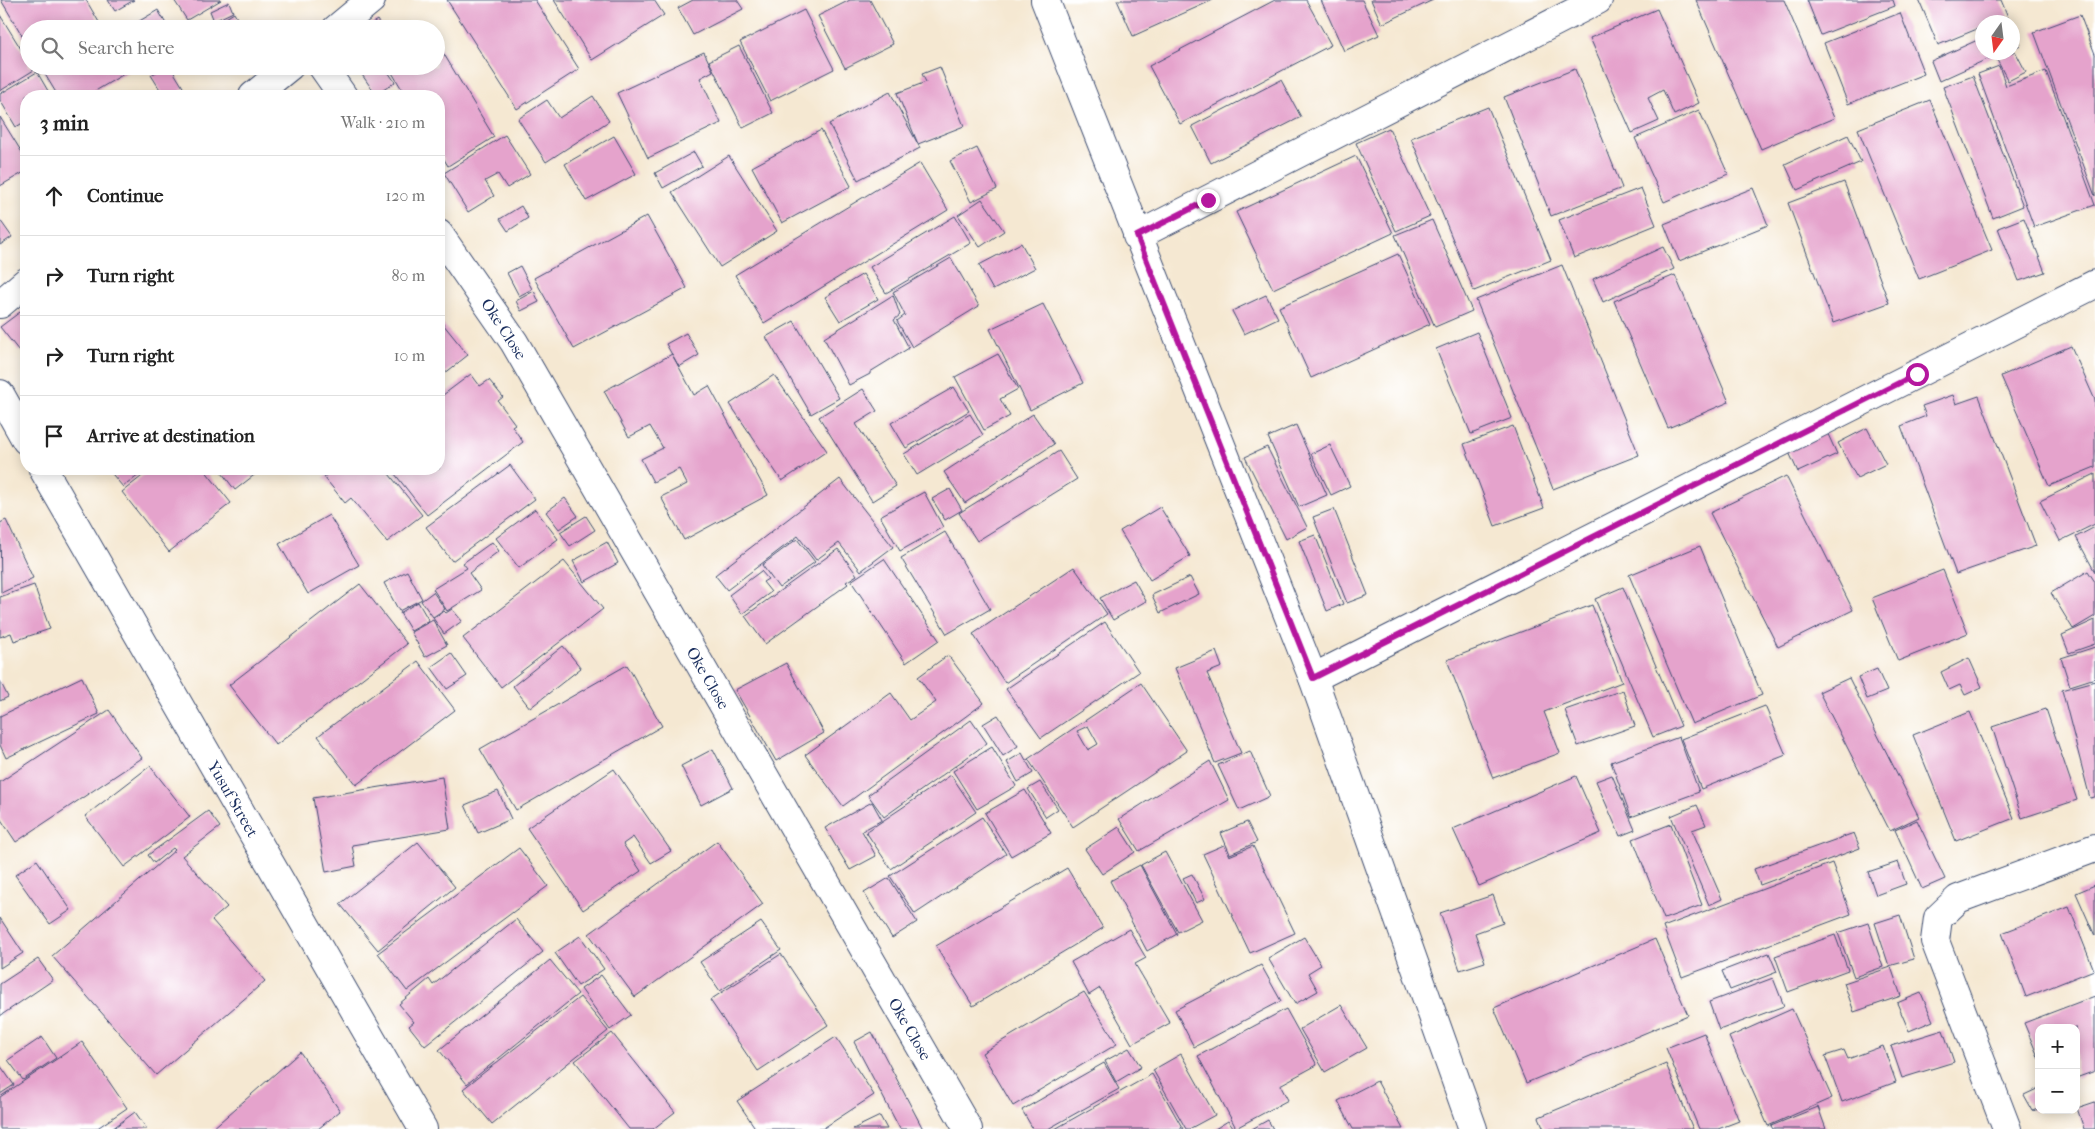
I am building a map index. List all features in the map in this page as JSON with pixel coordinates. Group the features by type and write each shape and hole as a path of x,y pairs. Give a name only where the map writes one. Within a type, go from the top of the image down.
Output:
{"street":[{"path":"347,20 371,0"},
{"path":"1045,0 1313,678 1473,1129"},
{"path":"1137,236 1596,1"},
{"path":"261,90 279,75"},
{"path":"328,75 339,90"},
{"name":"Oke Close","path":"445,243 514,342 968,1129"},
{"path":"1313,678 2095,284"},
{"path":"0,304 20,287"},
{"path":"0,394 20,429"},
{"name":"Yusuf Street","path":"46,475 424,1129"},
{"path":"2007,1129 1935,941 1938,918 1958,899 2095,848"}],"building":[{"path":"1,0 86,0 98,20 20,20 20,32"},
{"path":"108,0 134,0 115,11"},
{"path":"174,0 221,0 187,20"},
{"path":"447,0 535,0 579,69 517,109"},
{"path":"554,0 654,0 664,15 592,60"},
{"path":"693,0 737,0 743,9 693,35 678,8"},
{"path":"850,0 870,0 893,44 845,68 818,16"},
{"path":"1117,0 1213,0 1133,36"},
{"path":"1275,0 1306,0 1331,45 1180,124 1149,66"},
{"path":"1321,0 1362,0 1379,35 1344,51"},
{"path":"1371,0 1433,0 1382,24"},
{"path":"1696,0 1784,0 1834,118 1761,149"},
{"path":"1807,0 1893,0 1895,6 1821,35"},
{"path":"1919,0 2001,0 2007,15 1975,15 1975,30 1938,45"},
{"path":"229,2 233,12 214,20 210,11"},
{"path":"1657,9 1699,103 1674,115 1663,90 1648,98 1659,121 1632,133 1590,38"},
{"path":"158,10 164,20 141,20"},
{"path":"804,10 834,69 770,101 740,42"},
{"path":"234,13 238,20 223,20"},
{"path":"1900,13 1924,74 1848,104 1824,43"},
{"path":"0,15 20,47 20,75 26,75 0,91"},
{"path":"2080,15 2095,54 2095,196 2034,32"},
{"path":"1975,41 1975,60 1985,60 1939,81 1931,61"},
{"path":"739,46 773,113 743,128 709,61"},
{"path":"704,52 713,71 700,78 721,123 648,158 617,93"},
{"path":"445,56 494,137 448,166 445,161 445,90 402,90 393,75 445,75"},
{"path":"1997,60 2020,60 2026,72 2008,81"},
{"path":"1999,66 2006,86 2046,71 2095,205 2034,227 1978,74"},
{"path":"940,67 964,126 918,144 897,93 926,82 922,74"},
{"path":"1575,69 1622,188 1551,216 1504,97"},
{"path":"32,75 39,75 48,90 20,90 20,125 16,127 0,100 0,94"},
{"path":"45,75 122,75 97,90 54,90"},
{"path":"151,75 175,75 184,89 182,90 160,90"},
{"path":"362,75 390,75 395,82 383,90 373,90"},
{"path":"1973,76 2023,206 1993,218 1943,87"},
{"path":"1281,80 1301,117 1211,163 1192,126"},
{"path":"890,92 920,148 858,180 829,124"},
{"path":"593,96 609,121 546,162 518,119 547,100 559,118"},
{"path":"1930,100 1992,250 1919,279 1858,129"},
{"path":"1488,107 1551,260 1474,291 1411,138"},
{"path":"1699,110 1728,174 1664,202 1635,138"},
{"path":"0,117 20,149 20,174 0,186"},
{"path":"1389,128 1430,216 1396,231 1356,143"},
{"path":"821,130 851,186 782,223 752,167"},
{"path":"505,135 530,174 507,188 498,174 485,181 494,196 468,212 445,172"},
{"path":"1848,135 1861,162 1797,190 1785,164"},
{"path":"614,136 636,174 586,201 565,164"},
{"path":"977,148 997,189 971,202 950,161"},
{"path":"694,152 702,166 663,188 655,173"},
{"path":"729,156 777,231 720,267 672,192"},
{"path":"1356,156 1393,233 1273,289 1236,212"},
{"path":"920,163 948,210 764,323 735,275"},
{"path":"1844,182 1889,303 1833,323 1788,203"},
{"path":"1641,188 1656,225 1574,258 1559,220"},
{"path":"1753,188 1768,225 1679,261 1664,224"},
{"path":"982,199 1004,231 980,247 958,215"},
{"path":"521,206 528,218 508,231 500,219"},
{"path":"647,216 687,288 574,349 534,278"},
{"path":"955,216 971,243 886,293 870,267"},
{"path":"2024,218 2045,272 2019,281 1998,228"},
{"path":"0,220 12,237 0,245"},
{"path":"1432,220 1472,311 1435,327 1395,235"},
{"path":"1021,243 1035,268 993,290 979,265"},
{"path":"1663,247 1674,269 1603,302 1593,279"},
{"path":"1398,254 1430,324 1311,378 1279,307"},
{"path":"951,258 979,306 912,347 897,321 905,315 893,292"},
{"path":"1562,265 1639,455 1553,489 1476,300"},
{"path":"520,266 532,289 519,296 507,273"},
{"path":"863,274 878,299 840,321 825,297"},
{"path":"1675,275 1729,402 1668,428 1614,301"},
{"path":"534,291 539,302 521,311 516,301"},
{"path":"893,295 900,315 894,320 909,348 870,372 870,374 849,385 824,338"},
{"path":"1266,295 1278,318 1244,334 1232,311"},
{"path":"1043,304 1083,383 1030,410 990,329"},
{"path":"20,312 19,351 0,327"},
{"path":"794,321 839,398 811,414 766,337"},
{"path":"445,326 468,355 445,373"},
{"path":"1477,332 1512,418 1471,434 1436,349"},
{"path":"686,333 699,355 679,367 666,344"},
{"path":"2071,346 2095,400 2095,467 2049,486 2001,376"},
{"path":"672,354 694,395 709,386 768,495 684,540 661,497 687,484 679,469 653,482 641,459 663,448 650,426 629,437 604,391"},
{"path":"998,354 1018,389 1000,399 1010,416 984,430 955,377"},
{"path":"471,374 480,386 489,380 503,397 498,401 515,424 512,426 523,442 427,515 396,475 445,475 445,394"},
{"path":"774,375 827,451 782,481 730,404"},
{"path":"954,387 969,411 906,448 891,423"},
{"path":"863,389 877,411 856,424 896,486 872,501 819,417"},
{"path":"1953,395 1956,404 1979,396 2036,546 1956,574 1901,426 1926,416 1922,406"},
{"path":"970,414 983,435 917,475 904,454"},
{"path":"1033,414 1054,444 965,503 944,472"},
{"path":"1296,425 1327,495 1299,507 1268,437"},
{"path":"1513,426 1544,508 1495,526 1464,444"},
{"path":"1867,428 1886,464 1857,478 1838,443"},
{"path":"1827,432 1837,454 1798,472 1788,450"},
{"path":"1330,445 1350,486 1331,495 1311,454"},
{"path":"1267,447 1307,527 1286,539 1245,457"},
{"path":"1059,451 1077,479 977,541 959,513"},
{"path":"510,465 535,499 452,561 426,527"},
{"path":"2095,474 2095,524 2060,541 2040,501"},
{"path":"113,475 139,475 123,487"},
{"path":"143,475 209,475 231,503 169,552 122,492"},
{"path":"224,475 254,475 235,490"},
{"path":"326,475 390,475 422,515 387,542 351,498 345,503 324,477"},
{"path":"1786,476 1853,610 1778,647 1710,513"},
{"path":"840,479 893,547 861,571 839,543 816,560 798,536 727,590 715,575"},
{"path":"950,489 962,510 945,520 932,499"},
{"path":"924,492 943,527 900,551 880,516"},
{"path":"565,498 578,516 559,529 546,512"},
{"path":"1160,507 1190,556 1150,580 1120,531"},
{"path":"535,509 558,539 519,568 496,538"},
{"path":"1334,509 1368,595 1347,603 1313,517"},
{"path":"329,515 359,565 308,594 279,544"},
{"path":"586,516 595,530 570,546 560,532"},
{"path":"6,520 33,578 1,593 0,523"},
{"path":"2095,527 2095,572 2076,537"},
{"path":"945,532 990,609 947,634 901,558"},
{"path":"1315,535 1343,604 1327,611 1299,541"},
{"path":"797,539 815,562 779,588 762,565"},
{"path":"492,542 499,551 469,573 481,590 447,611 433,589 467,568 463,563"},
{"path":"607,542 618,563 584,582 573,561"},
{"path":"1700,546 1762,695 1692,724 1629,575"},
{"path":"838,549 857,575 846,582 848,584 765,644 745,616"},
{"path":"884,559 939,640 906,663 851,581"},
{"path":"564,561 603,609 501,687 463,638"},
{"path":"1074,567 1107,614 1005,683 973,634"},
{"path":"1943,570 1968,633 1898,661 1872,598"},
{"path":"407,571 422,599 399,611 384,583"},
{"path":"761,571 768,579 763,582 771,592 742,614 729,595"},
{"path":"2088,571 2095,582 2095,616 2073,629 2051,593"},
{"path":"1190,577 1199,594 1160,613 1152,595"},
{"path":"1134,580 1146,601 1113,620 1100,598"},
{"path":"360,584 407,644 276,745 229,685"},
{"path":"34,585 50,629 14,641 11,633 0,637 0,597"},
{"path":"1623,587 1681,726 1653,737 1595,599"},
{"path":"433,592 445,609 433,617 421,601"},
{"path":"418,602 429,621 411,631 400,613"},
{"path":"1592,605 1622,682 1544,712 1560,753 1493,778 1447,660"},
{"path":"452,609 462,621 444,634 433,618 444,611 446,613"},
{"path":"433,620 447,645 425,657 411,632"},
{"path":"2095,620 2095,644 2069,653 2062,635"},
{"path":"1105,622 1139,672 1041,738 1006,689"},
{"path":"563,646 581,668 530,708 513,686"},
{"path":"2095,647 2095,678 2070,686 2061,658"},
{"path":"1216,651 1222,667 1207,673 1241,753 1215,763 1175,668"},
{"path":"451,653 467,676 447,689 431,667"},
{"path":"948,655 984,703 843,806 805,755 891,693 910,720 936,702 918,677"},
{"path":"1969,658 1982,687 1965,695 1960,685 1949,690 1941,672"},
{"path":"418,661 455,710 356,785 318,736"},
{"path":"786,663 824,733 776,761 735,690"},
{"path":"627,665 662,726 516,810 480,749"},
{"path":"1877,669 1887,691 1867,699 1858,677"},
{"path":"82,677 99,714 6,758 0,745 0,716"},
{"path":"1849,678 1919,817 1890,831 1819,692"},
{"path":"0,681 8,697 0,701"},
{"path":"2095,681 2095,797 2090,798 2062,690"},
{"path":"1141,683 1187,751 1073,827 1028,759","holes":["1088,726 1098,744 1088,750 1077,731"]},
{"path":"1623,690 1635,726 1578,746 1565,710"},
{"path":"1765,706 1786,755 1701,789 1681,739"},
{"path":"2046,709 2077,800 2022,818 1992,727"},
{"path":"109,710 142,758 16,842 0,818 0,782"},
{"path":"1970,712 2014,818 1956,841 1913,735"},
{"path":"998,715 1018,746 1003,756 983,724"},
{"path":"971,720 987,743 884,817 868,795"},
{"path":"1679,737 1699,792 1631,817 1611,762"},
{"path":"992,747 1016,786 977,809 953,771"},
{"path":"713,749 733,788 701,805 681,766"},
{"path":"1250,751 1270,796 1239,810 1218,765"},
{"path":"1022,753 1033,773 1018,782 1007,762"},
{"path":"1210,761 1229,800 1139,851 1119,819"},
{"path":"150,766 190,817 124,867 85,816"},
{"path":"614,769 671,851 651,863 633,837 623,844 641,871 583,910 527,828"},
{"path":"951,775 976,812 891,869 866,832"},
{"path":"1612,775 1635,830 1620,836 1596,781"},
{"path":"1576,776 1601,833 1479,886 1453,829"},
{"path":"442,777 450,829 352,845 356,866 326,872 313,798"},
{"path":"1040,782 1058,809 1046,817 1028,789"},
{"path":"1025,790 1051,833 1011,856 985,813"},
{"path":"498,791 511,819 478,833 465,805"},
{"path":"872,802 882,820 862,831 876,856 850,870 825,828"},
{"path":"1697,805 1706,825 1692,830 1722,899 1709,905 1671,816"},
{"path":"208,811 220,827 182,856 227,907 212,920 265,981 156,1075 52,956 175,850 173,848 154,863 148,855"},
{"path":"982,817 1006,854 915,914 890,876"},
{"path":"1917,820 1945,879 1922,889 1895,830"},
{"path":"1247,822 1257,842 1230,854 1221,833"},
{"path":"1671,824 1702,905 1664,919 1633,839"},
{"path":"1119,827 1135,852 1102,874 1085,849"},
{"path":"1854,833 1860,848 1760,885 1754,869"},
{"path":"717,841 763,904 635,997 589,934"},
{"path":"418,842 455,887 378,950 340,904"},
{"path":"1224,845 1229,856 1253,846 1295,933 1250,953 1203,854"},
{"path":"519,848 548,886 407,991 378,953"},
{"path":"1165,852 1202,920 1178,932 1141,865"},
{"path":"37,860 71,910 50,924 15,875"},
{"path":"1898,862 1906,884 1876,895 1868,872"},
{"path":"1832,863 1851,914 1682,977 1663,927"},
{"path":"1140,865 1177,934 1147,951 1110,881"},
{"path":"1067,868 1103,928 973,1006 936,946"},
{"path":"1192,874 1205,899 1196,903 1183,878"},
{"path":"889,878 917,922 892,938 864,893"},
{"path":"2095,885 2095,936 2076,893"},
{"path":"1493,895 1503,923 1475,933 1485,962 1460,970 1440,913"},
{"path":"2069,907 2094,970 2026,997 2002,933"},
{"path":"1900,915 1914,959 1889,966 1875,923"},
{"path":"0,918 23,953 0,968"},
{"path":"516,919 543,952 425,1046 409,1026 414,1022 399,1004 429,979 433,985"},
{"path":"761,922 781,950 720,991 700,962"},
{"path":"1868,923 1883,967 1854,977 1838,933"},
{"path":"1129,929 1146,958 1135,964 1170,1023 1132,1044 1100,988 1089,995 1071,962"},
{"path":"1835,935 1848,970 1788,992 1775,956"},
{"path":"580,936 604,969 578,986 555,953"},
{"path":"1304,937 1321,965 1308,973 1318,991 1295,1004 1268,958"},
{"path":"1655,939 1688,1015 1526,1083 1494,1008"},
{"path":"1769,953 1777,972 1730,990 1722,971"},
{"path":"781,954 828,1025 758,1071 710,1000"},
{"path":"38,959 53,980 0,1016 0,984"},
{"path":"550,960 578,994 467,1084 439,1050"},
{"path":"1261,965 1281,1001 1194,1047 1175,1010"},
{"path":"1891,967 1901,996 1854,1012 1844,983"},
{"path":"601,975 631,1015 610,1030 581,989"},
{"path":"1773,978 1784,1006 1719,1030 1709,1002"},
{"path":"1084,992 1117,1044 1013,1106 982,1053"},
{"path":"1921,993 1933,1021 1909,1031 1897,1003"},
{"path":"2095,996 2095,1071 2080,1077 2080,1024 2035,1024 2035,1049 2024,1023"},
{"path":"580,997 608,1031 492,1124 463,1089"},
{"path":"1341,1005 1367,1048 1325,1072 1300,1029"},
{"path":"1286,1009 1317,1065 1280,1085 1288,1100 1236,1128 1198,1056"},
{"path":"1792,1009 1832,1098 1768,1126 1729,1037"},
{"path":"1943,1030 1954,1062 1902,1078 1891,1046"},
{"path":"872,1032 923,1129 900,1129 854,1042"},
{"path":"612,1033 675,1112 653,1129 629,1129 575,1061"},
{"path":"1704,1033 1739,1121 1718,1129 1699,1129 1666,1048"},
{"path":"42,1037 56,1058 23,1080 8,1060"},
{"path":"836,1037 874,1095 822,1129 756,1129 737,1101"},
{"path":"82,1042 127,1108 96,1129 0,1129 0,1097"},
{"path":"1883,1046 1896,1082 1842,1102 1825,1056 1844,1050 1848,1059"},
{"path":"1129,1048 1141,1067 1116,1082 1105,1061"},
{"path":"300,1052 340,1111 318,1129 212,1129"},
{"path":"1181,1054 1215,1115 1189,1129 1186,1129 1153,1070"},
{"path":"1104,1063 1119,1089 1048,1129 1033,1129 1022,1110"},
{"path":"1666,1064 1693,1129 1544,1129 1539,1117"},
{"path":"0,1065 14,1085 0,1094"},
{"path":"1152,1074 1183,1129 1055,1129"},
{"path":"1377,1081 1403,1129 1353,1129 1338,1101"},
{"path":"2035,1090 2035,1110 2033,1111 2024,1095"},
{"path":"2095,1102 2095,1129 2084,1129 2079,1114 2080,1107"},
{"path":"1818,1107 1826,1129 1773,1129 1771,1126"},
{"path":"135,1112 147,1129 112,1129"},
{"path":"880,1116 887,1129 853,1129"},
{"path":"1268,1120 1273,1129 1252,1129"},
{"path":"1228,1121 1234,1129 1215,1129"}],"route":[{"path":"1208,200 1137,236 1313,678 1917,374"}]}
